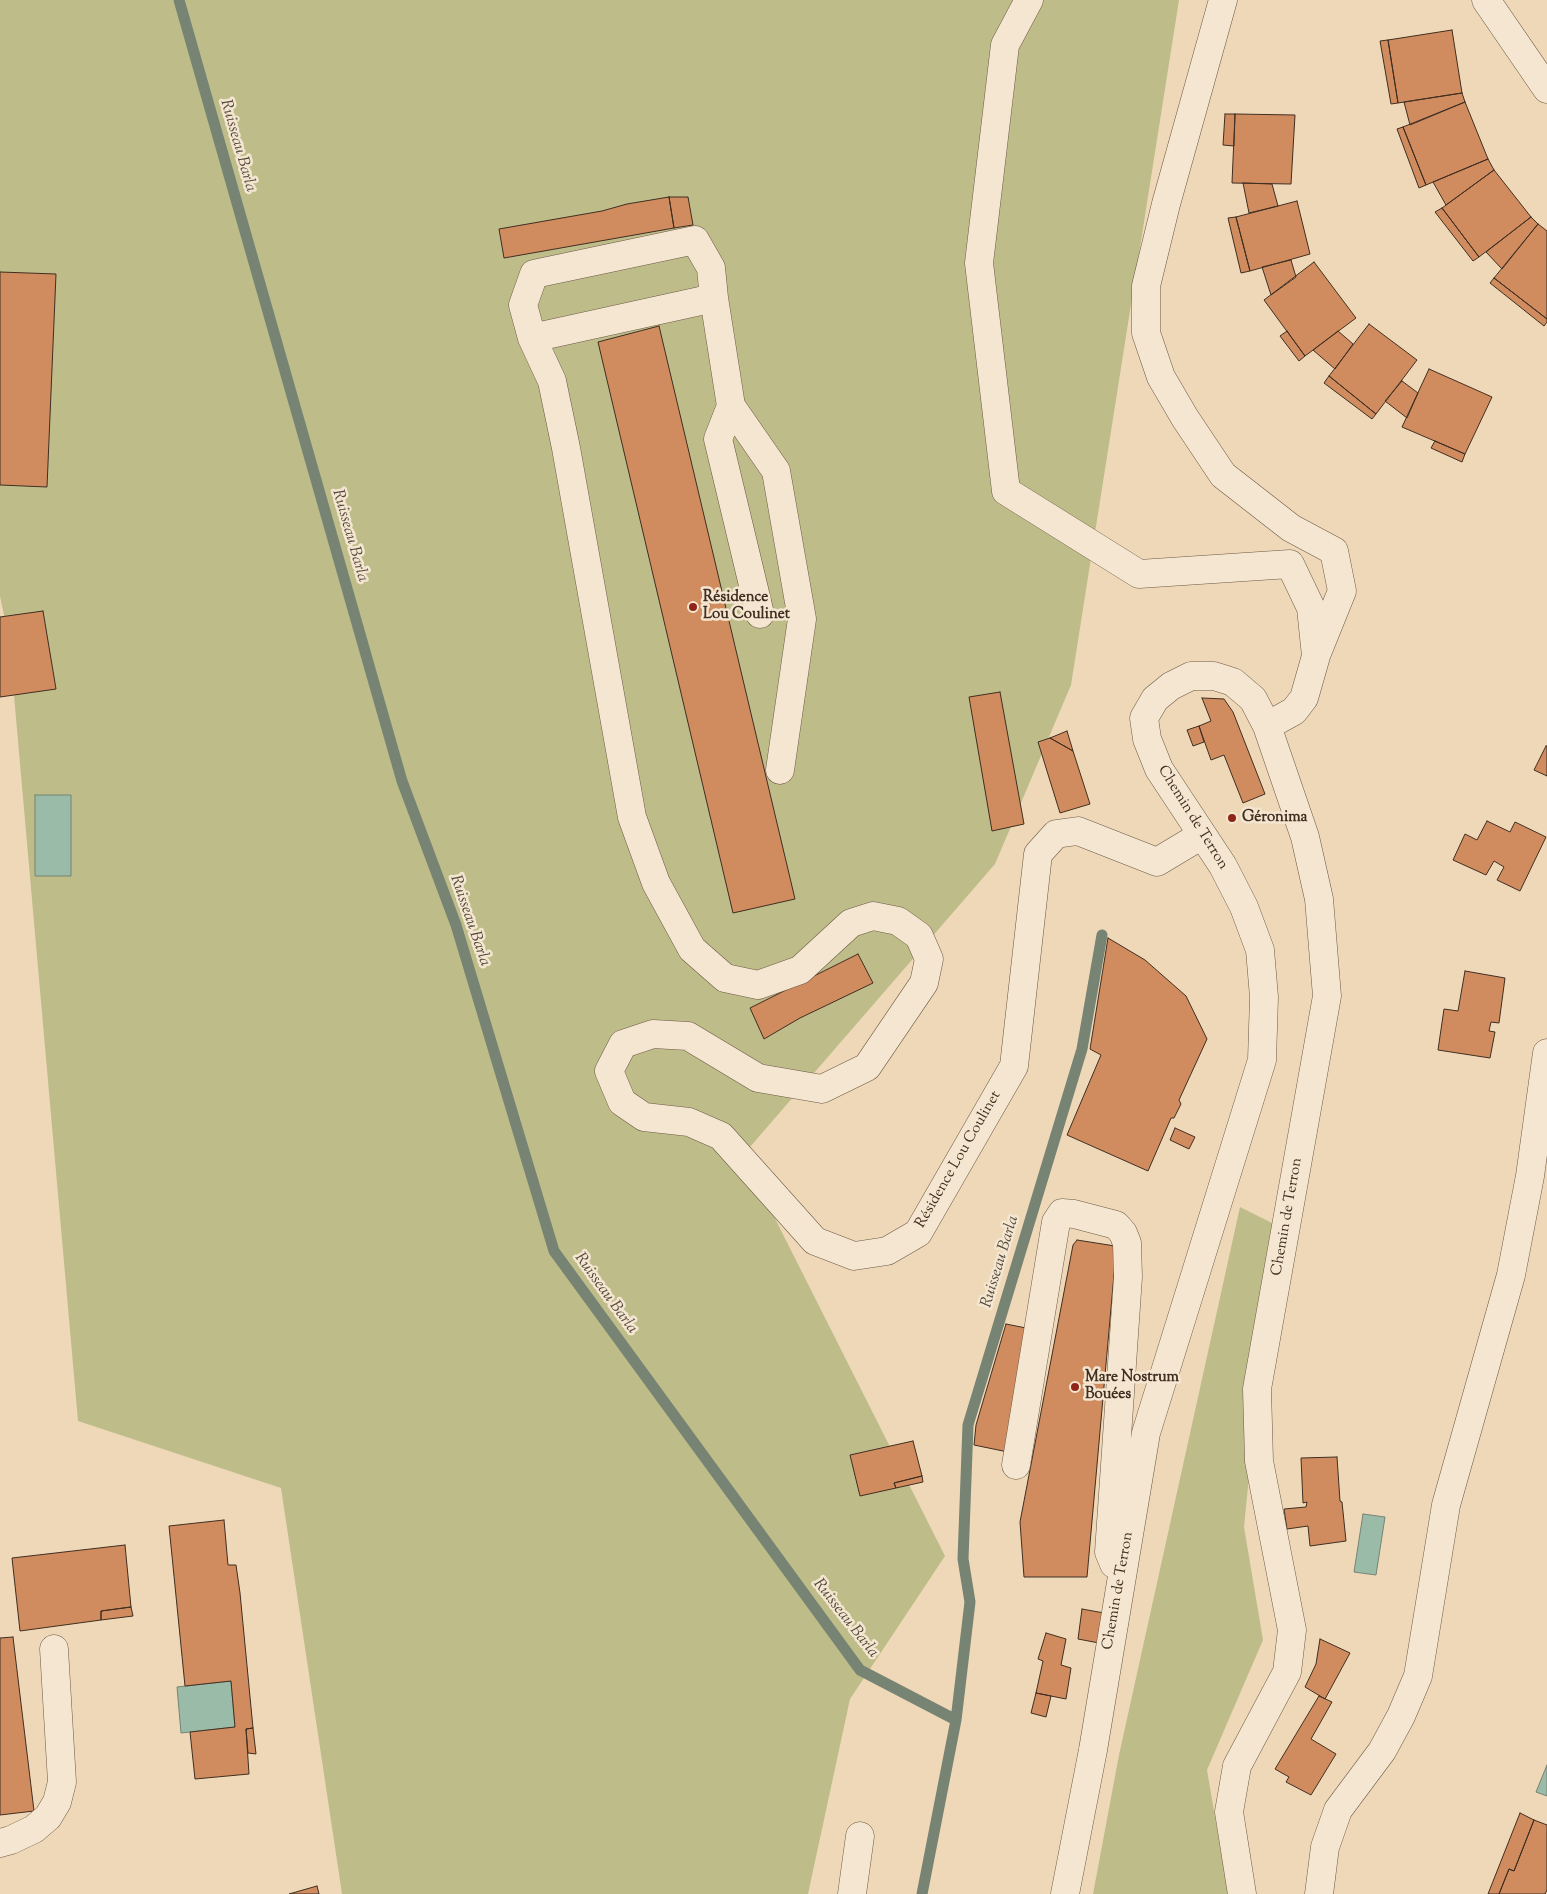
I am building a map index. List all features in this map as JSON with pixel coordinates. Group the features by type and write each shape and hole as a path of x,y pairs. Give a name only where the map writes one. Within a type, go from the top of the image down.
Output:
{"street":[{"path":"1029,0 1005,45 979,263 1006,491 1139,574 1290,564 1311,608 1316,656"},
{"path":"1223,0 1166,204 1146,286 1146,333 1161,377 1185,418 1223,474 1291,528 1334,551 1342,591 1316,656 1304,698 1294,711 1267,726"},
{"path":"1486,0 1547,89"},
{"name":"Résidence Lou Coulinet","path":"780,770 802,619 776,471 731,406 714,298 712,268 694,240 534,274 523,305 532,338 552,381 554,390 632,817 656,883 692,949 724,978 758,985 800,970 851,922 873,916 898,921 912,931 918,936 928,959 924,982 867,1067 822,1089 758,1078 688,1036 653,1034 624,1044 609,1071 622,1102 644,1117 689,1122 721,1136 815,1241 854,1256 887,1251 918,1233 1014,1066 1038,854 1056,834 1078,831 1157,862 1202,836"},
{"path":"532,338 714,298"},
{"path":"731,406 718,439 760,614"},
{"name":"Chemin de Terron","path":"1065,1894 1093,1750 1146,1433 1262,1060 1264,997 1260,950 1244,907 1223,866 1159,769 1147,739 1144,718 1155,699 1171,686 1191,676 1214,676 1233,682 1253,698 1267,726 1304,836 1319,899 1327,996 1257,1389 1259,1461 1292,1630 1287,1672 1236,1766 1229,1812 1242,1894"},
{"path":"1319,1894 1325,1847 1338,1810 1382,1751 1401,1716 1418,1676 1446,1505 1512,1266 1530,1176 1547,1053"},
{"path":"1016,1466 1056,1222 1062,1213 1074,1214 1116,1225 1123,1233 1127,1243 1128,1277 1109,1552 1113,1562 1122,1572"},
{"path":"0,1843 34,1829 48,1817 57,1802 62,1782 54,1649"},
{"path":"852,1894 860,1836"}],"shaded area":[{"path":"0,0 1179,0 1071,685 995,864 743,1155 945,1556 850,1699 808,1894 342,1894 281,1488 78,1421 9,639 0,596"},
{"path":"35,795 71,795 71,876 35,876"},
{"path":"1240,1207 1274,1224 1244,1527 1263,1640 1207,1770 1228,1894 1093,1894 1119,1755"},
{"path":"1363,1514 1385,1517 1376,1575 1354,1572"},
{"path":"231,1681 235,1727 181,1733 177,1687"},
{"path":"1547,1765 1547,1796 1536,1792"}],"building":[{"path":"1452,30 1462,93 1398,103 1388,40"},
{"path":"1388,40 1398,103 1391,104 1380,41"},
{"path":"1462,93 1465,102 1410,125 1404,102"},
{"path":"1465,102 1488,159 1426,185 1403,127"},
{"path":"1225,114 1235,114 1234,146 1223,145"},
{"path":"1235,114 1295,115 1291,184 1232,183"},
{"path":"1403,127 1426,185 1419,188 1397,129"},
{"path":"1488,159 1494,170 1446,205 1433,182"},
{"path":"1494,170 1531,217 1479,257 1442,208"},
{"path":"1243,183 1272,184 1278,206 1249,213"},
{"path":"669,197 674,228 504,258 499,229"},
{"path":"669,197 688,197 693,225 674,228"},
{"path":"1297,201 1310,254 1250,271 1236,217"},
{"path":"1442,208 1479,257 1473,261 1435,212"},
{"path":"1236,217 1250,271 1241,273 1228,218"},
{"path":"1531,217 1538,224 1502,269 1486,252"},
{"path":"1538,224 1547,231 1547,319 1494,278"},
{"path":"1291,260 1296,277 1271,295 1262,267"},
{"path":"1314,262 1356,318 1305,356 1264,300"},
{"path":"0,272 56,274 47,487 0,485"},
{"path":"1494,278 1547,319 1544,326 1490,283"},
{"path":"1369,324 1417,360 1376,414 1329,376"},
{"name":"Résidence Lou Coulinet","path":"659,326 795,899 733,913 598,342"},
{"path":"1287,331 1305,356 1299,361 1280,336"},
{"path":"1338,331 1353,344 1335,369 1313,350"},
{"path":"1429,369 1492,397 1465,454 1402,427"},
{"path":"1329,376 1376,414 1372,419 1324,383"},
{"path":"1402,381 1418,393 1407,418 1385,401"},
{"path":"1435,441 1465,454 1462,462 1431,448"},
{"path":"43,611 56,689 0,697 0,617"},
{"path":"1000,692 1024,824 992,831 969,697"},
{"path":"1202,698 1224,699 1233,712 1265,794 1243,803 1224,755 1211,760 1199,726 1211,721"},
{"path":"1199,726 1204,742 1193,746 1187,730"},
{"path":"1067,731 1073,751 1050,738"},
{"path":"1050,738 1073,751 1090,804 1060,813 1038,742"},
{"path":"1547,746 1547,776 1534,770"},
{"path":"1487,821 1510,832 1515,822 1546,837 1520,891 1497,880 1504,867 1494,861 1486,875 1453,860 1465,834 1477,840"},
{"path":"1108,938 1145,960 1186,996 1207,1039 1179,1100 1181,1104 1174,1118 1171,1118 1148,1171 1067,1135 1101,1055 1090,1049"},
{"path":"858,954 873,983 800,1018 764,1039 750,1008"},
{"path":"1465,971 1505,978 1499,1023 1491,1022 1489,1031 1495,1032 1490,1058 1438,1050 1444,1009 1458,1011"},
{"path":"1175,1128 1195,1137 1189,1149 1170,1140"},
{"name":"Mare Nostrum Bouées","path":"1077,1240 1115,1246 1116,1252 1087,1577 1024,1577 1020,1522 1073,1245"},
{"path":"1006,1324 1031,1329 1008,1452 974,1445 976,1425"},
{"path":"913,1441 922,1476 894,1483 896,1488 860,1496 850,1455"},
{"path":"1337,1457 1340,1501 1342,1502 1346,1541 1310,1546 1308,1526 1287,1529 1284,1509 1306,1507 1307,1502 1303,1503 1301,1458"},
{"path":"922,1476 923,1482 896,1488 894,1483"},
{"path":"224,1520 228,1565 236,1565 240,1593 253,1728 246,1729 249,1774 195,1779 190,1732 235,1727 231,1681 185,1686 169,1526"},
{"path":"125,1545 131,1607 101,1611 101,1620 20,1631 12,1558"},
{"path":"131,1607 133,1616 101,1620 101,1611"},
{"path":"1082,1609 1104,1613 1099,1643 1078,1639"},
{"path":"1046,1633 1066,1639 1061,1665 1071,1668 1066,1699 1036,1693 1043,1661 1038,1659"},
{"path":"13,1637 34,1811 0,1815 0,1638"},
{"path":"1320,1639 1350,1653 1325,1699 1305,1687 1316,1664"},
{"path":"1036,1693 1051,1696 1046,1717 1031,1713"},
{"path":"1319,1696 1332,1702 1311,1739 1336,1754 1311,1795 1286,1782 1289,1777 1275,1769"},
{"path":"253,1728 256,1754 248,1753 246,1729"},
{"path":"1520,1813 1534,1820 1514,1871 1509,1869 1499,1894 1488,1894"},
{"path":"1534,1820 1547,1825 1547,1890 1545,1894 1499,1894 1509,1869 1514,1871"},
{"path":"317,1886 319,1894 289,1894"}],"waterway":[{"name":"Ruisseau Barla","path":"179,0 402,781 456,925 554,1251 860,1670 956,1720 922,1894"},
{"name":"Ruisseau Barla","path":"956,1720 970,1602 963,1559 968,1425 1082,1049 1102,935"}],"place":[{"name":"Résidence Lou Coulinet","path":"693,607"},
{"name":"Géronima","path":"1232,818"},
{"name":"Mare Nostrum Bouées","path":"1075,1387"}]}
